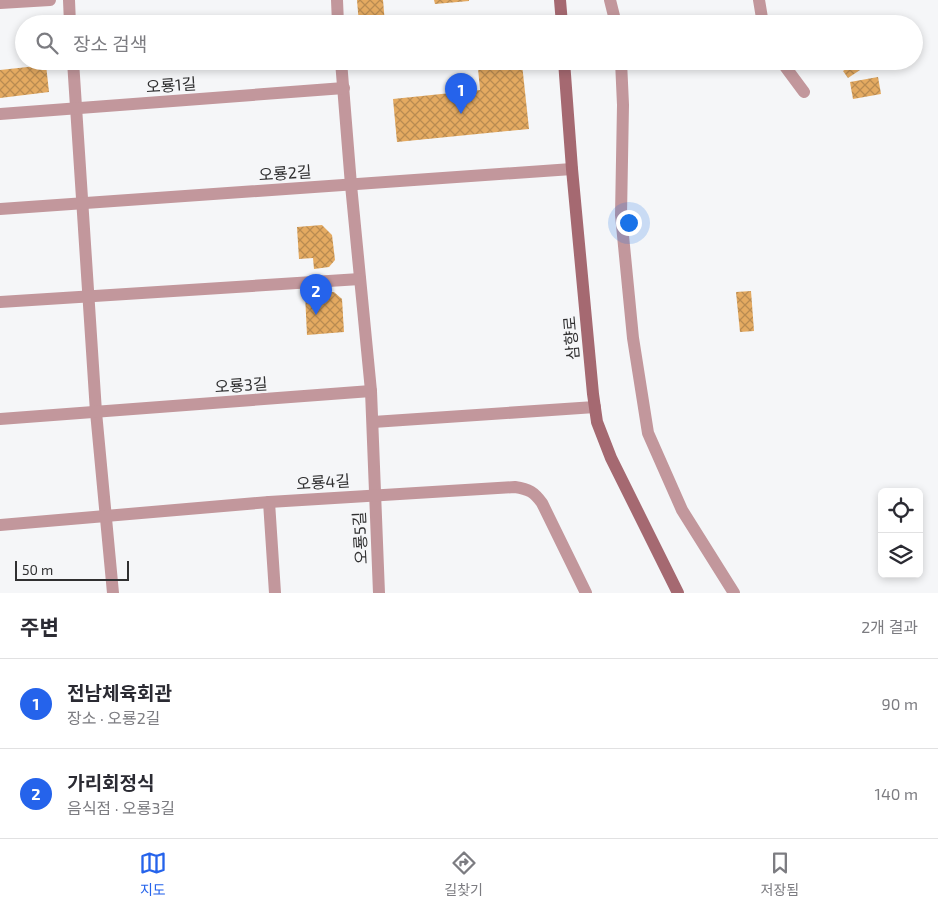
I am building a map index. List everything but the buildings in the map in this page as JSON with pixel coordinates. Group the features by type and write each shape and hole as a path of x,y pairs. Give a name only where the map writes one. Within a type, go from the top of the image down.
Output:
{"street":[{"path":"0,3 50,0"},
{"path":"69,0 70,15"},
{"path":"336,0 337,15"},
{"path":"560,0 561,15"},
{"path":"610,0 614,15"},
{"path":"759,0 762,15"},
{"path":"74,70 96,412 113,593"},
{"path":"342,70 371,391"},
{"name":"삼향로","path":"565,70 572,169 597,422 611,458 678,593"},
{"path":"621,70 623,105 621,215 632,338 648,433 682,510 734,593"},
{"path":"788,70 804,92"},
{"name":"오룡1길","path":"0,114 344,88"},
{"name":"오룡2길","path":"0,209 572,169"},
{"path":"0,302 360,279"},
{"name":"오룡3길","path":"0,419 371,391"},
{"name":"오룡5길","path":"371,391 379,593"},
{"path":"373,422 594,406"},
{"name":"오룡4길","path":"0,524 269,502 515,487 525,488 535,494 542,503 586,593"},
{"path":"269,502 275,593"}],"place":[{"name":"전남체육회관","path":"461,114"},
{"name":"가리회정식","path":"316,315"}]}
